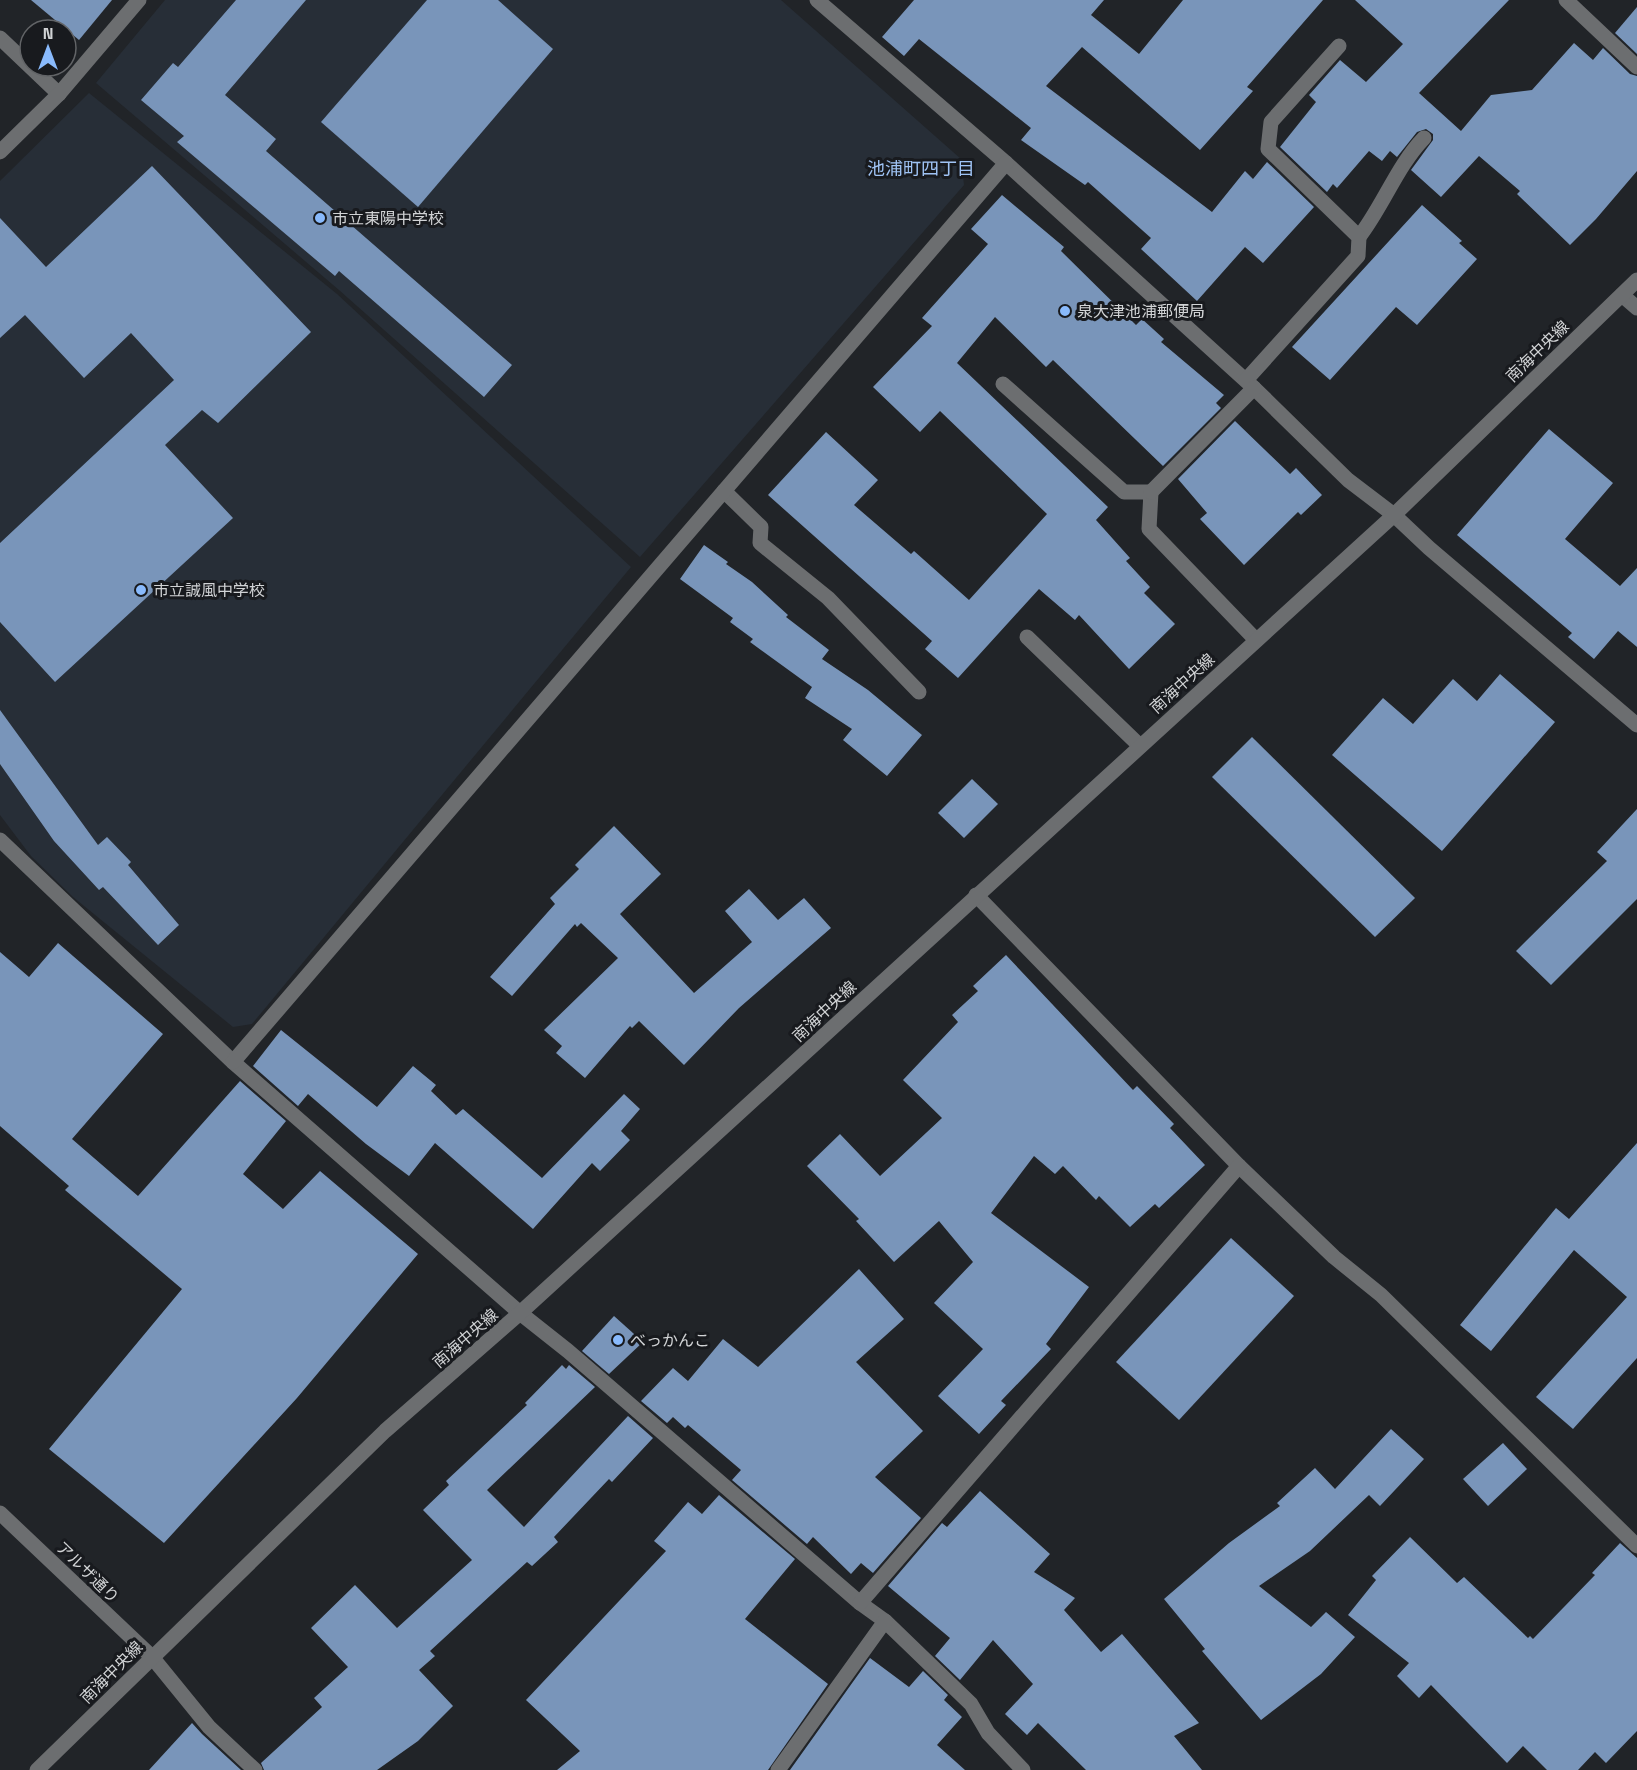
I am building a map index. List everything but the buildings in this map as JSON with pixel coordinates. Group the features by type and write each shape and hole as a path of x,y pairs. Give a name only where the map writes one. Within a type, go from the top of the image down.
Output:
{"street":[{"path":"0,152 59,94 139,0"},
{"path":"817,0 1006,163 1250,384 1348,480 1394,515 1429,548 1637,725"},
{"path":"1566,0 1637,67"},
{"path":"0,38 59,94"},
{"path":"1339,46 1271,122 1268,149 1359,237"},
{"path":"1256,640 1149,529 1151,492 1250,384 1358,256 1359,237 1374,217 1410,152 1424,138"},
{"path":"233,1062 1006,163"},
{"name":"南海中央線","path":"37,1770 385,1431 520,1314 1394,515 1637,280"},
{"path":"1622,295 1637,308"},
{"path":"1003,384 1124,492 1151,492"},
{"path":"724,491 761,527 760,543 828,598 919,692"},
{"path":"1026,637 1140,746"},
{"path":"0,840 233,1062 520,1314 568,1351 860,1603 885,1621 971,1704 988,1733 1023,1770"},
{"path":"976,895 1239,1166 1334,1257 1382,1295 1637,1546"},
{"path":"860,1603 1239,1166"},
{"name":"アルザ通り","path":"0,1513 152,1657 209,1727 255,1770"},
{"path":"778,1770 799,1737 885,1621"}],"shaded area":[{"path":"165,0 781,0 961,159 964,185 640,557 339,290 96,83"},
{"path":"89,93 337,294 631,567 252,1024 233,1027 73,897 31,856 0,815 0,181"}],"place":[{"name":"市立東陽中学校","path":"320,218"},
{"name":"泉大津池浦郵便局","path":"1065,311"},
{"name":"市立誠風中学校","path":"141,590"},
{"name":"べっかんこ","path":"618,1340"}],"district":[{"name":"池浦町四丁目","path":"921,169"}]}
